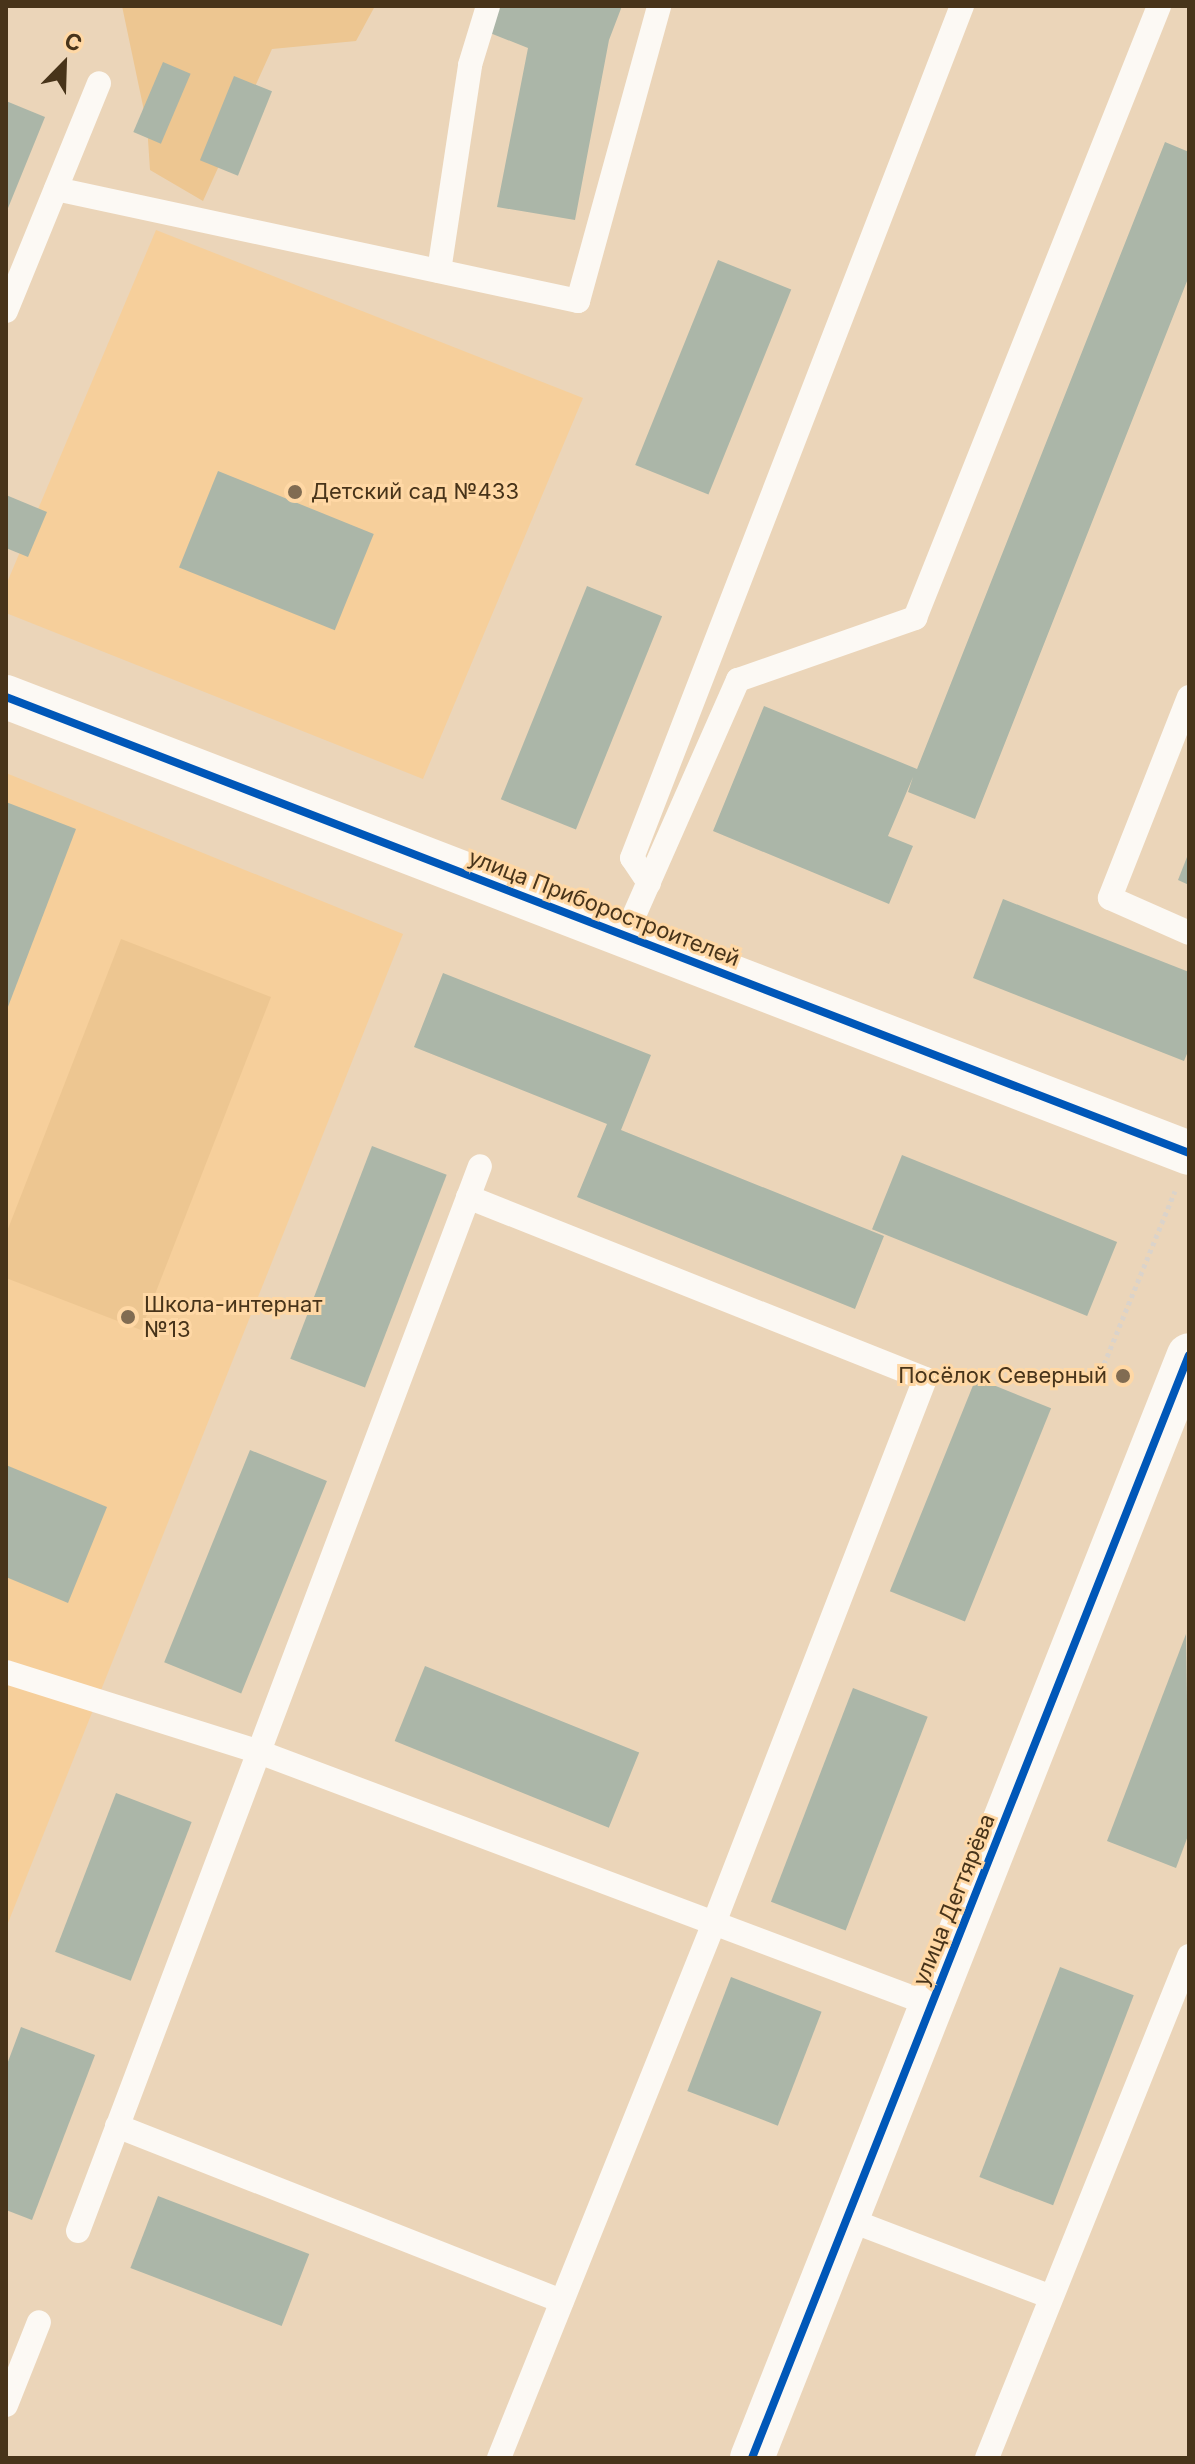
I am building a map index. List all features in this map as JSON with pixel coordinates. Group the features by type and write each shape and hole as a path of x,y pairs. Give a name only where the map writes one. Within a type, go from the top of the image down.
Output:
{"street":[{"name":"улица Приборостроителей","path":"6,697 625,936 1183,1168"},
{"name":"улица Дегтярёва","path":"752,2458 1189,1355"}],"lane":[{"path":"439,271 470,65 488,6"},
{"path":"56,189 578,301 659,6"},
{"path":"649,883 632,858 962,6"},
{"path":"625,936 738,680 915,618 1159,6"},
{"path":"6,311 99,83"},
{"path":"1189,697 1110,898 1189,933"},
{"path":"78,2231 480,1166"},
{"path":"468,1197 925,1379 714,1923 499,2458"},
{"path":"6,1672 259,1752 932,2005"},
{"path":"987,2458 1189,1956"},
{"path":"117,2126 562,2301"},
{"path":"847,2219 1051,2297"},
{"path":"6,2405 39,2322"}],"path":[{"path":"1104,1364 1183,1168"}],"shaded area":[{"path":"122,6 375,6 356,41 272,49 203,201 150,170 147,125"},
{"name":"Детский сад №433","path":"156,230 583,398 423,779 6,613 6,585"},
{"name":"Школа-интернат №13","path":"6,773 403,934 6,1928"},
{"path":"121,939 271,997 141,1330 6,1278 6,1234"}],"building":[{"path":"494,6 622,6 609,40 575,220 497,207 528,48 485,31"},
{"path":"163,62 191,74 161,144 133,132"},
{"path":"234,76 272,91 238,176 200,160"},
{"path":"6,101 45,117 6,213"},
{"path":"1165,142 1189,152 1189,276 975,819 908,792 913,777 888,836 913,846 889,904 713,831 764,706 917,769"},
{"path":"718,260 791,290 708,495 635,465"},
{"path":"218,471 374,534 335,630 179,567"},
{"path":"6,495 47,512 28,557 6,548"},
{"path":"587,586 662,616 576,830 501,799"},
{"path":"6,802 76,829 6,1012"},
{"path":"1189,852 1189,885 1178,880"},
{"path":"1003,899 1189,972 1189,1049 1184,1061 973,978"},
{"path":"443,973 651,1055 621,1130 884,1236 855,1309 577,1197 607,1124 414,1047"},
{"path":"372,1146 447,1175 365,1388 290,1359"},
{"path":"902,1155 1117,1242 1087,1316 872,1229"},
{"path":"976,1378 1051,1408 965,1622 890,1591"},
{"path":"250,1450 327,1481 241,1693 164,1662"},
{"path":"6,1465 107,1507 68,1603 6,1577"},
{"path":"1186,1634 1189,1833 1176,1868 1107,1841"},
{"path":"425,1666 639,1753 609,1828 395,1741"},
{"path":"853,1688 928,1717 846,1930 771,1902"},
{"path":"116,1793 192,1822 131,1981 55,1952"},
{"path":"1060,1967 1134,1995 1053,2205 979,2177"},
{"path":"731,1977 822,2012 778,2126 687,2091"},
{"path":"21,2027 95,2055 32,2220 6,2210 6,2067"},
{"path":"158,2196 309,2254 282,2326 130,2268"}],"cycle path":[{"path":"6,697 1189,1153"},
{"path":"752,2458 1189,1355"}],"place":[{"name":"Детский сад №433","path":"295,492"},
{"name":"Школа-интернат №13","path":"128,1317"},
{"name":"Посёлок Северный","path":"1123,1376"}]}
